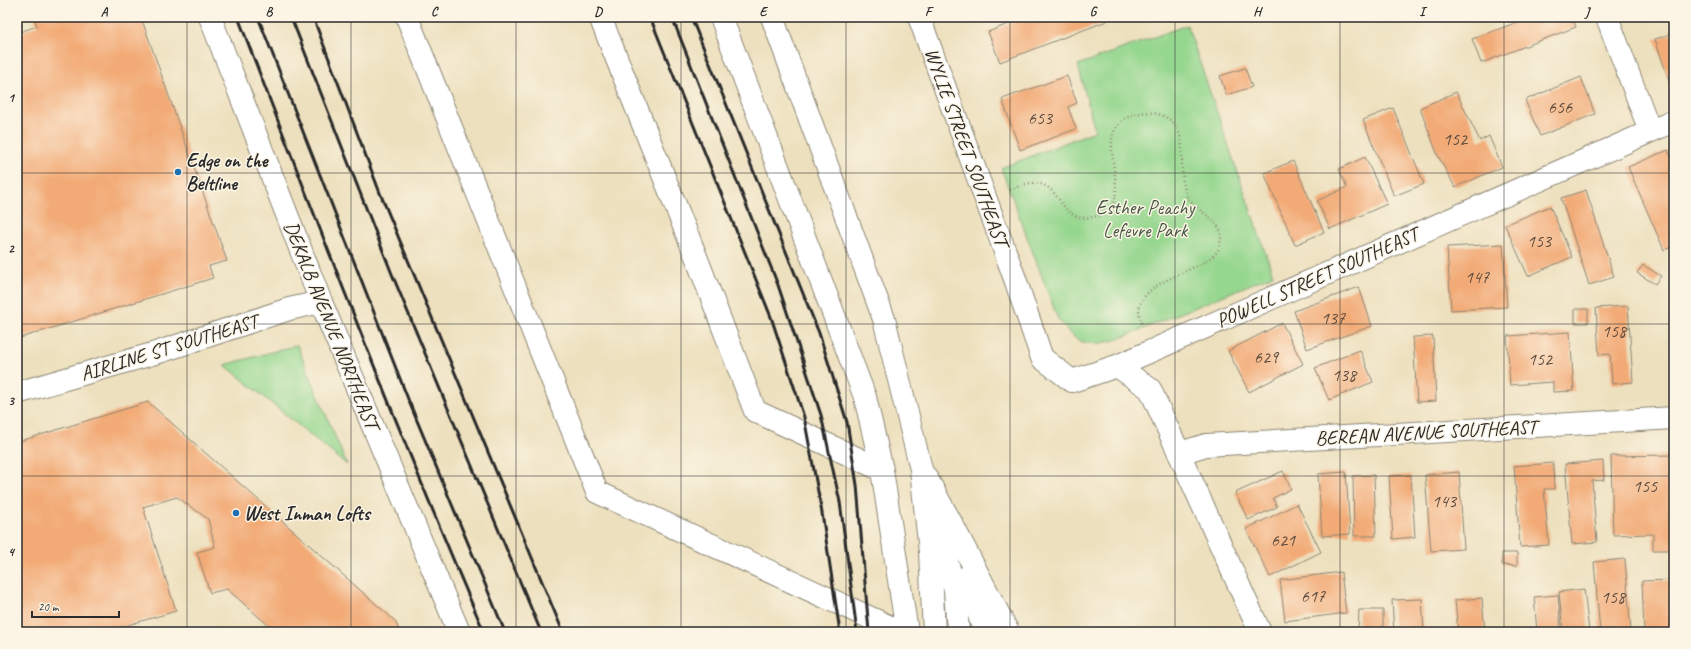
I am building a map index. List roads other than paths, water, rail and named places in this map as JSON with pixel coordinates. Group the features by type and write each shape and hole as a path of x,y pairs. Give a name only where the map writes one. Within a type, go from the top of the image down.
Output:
{"street":[{"name":"DEKALB AVENUE NORTHEAST","path":"210,17 322,302 459,632"},
{"path":"407,17 596,492 901,632"},
{"path":"600,17 697,259 755,411 882,470"},
{"path":"721,17 865,397 882,470 907,632"},
{"path":"772,17 884,319 921,468 955,590 958,632"},
{"name":"WYLIE STREET SOUTHEAST","path":"920,17 1014,276"},
{"path":"1607,17 1650,131"},
{"name":"POWELL STREET SOUTHEAST","path":"1014,276 1042,358 1072,380 1117,366 1674,121"},
{"name":"AIRLINE ST SOUTHEAST","path":"17,394 159,352 289,309 322,302"},
{"path":"1117,366 1150,389 1260,632"},
{"name":"BEREAN AVENUE SOUTHEAST","path":"1180,453 1206,445 1674,418"},
{"path":"921,468 1008,632"},
{"path":"921,468 930,552 934,632"},
{"path":"954,528 984,632"},
{"path":"985,587 999,632"}],"railway":[{"path":"238,17 358,326 484,632"},
{"path":"258,17 408,399 505,632"},
{"path":"291,17 392,274 541,632"},
{"path":"313,17 380,193 563,632"},
{"path":"650,17 771,317 804,417 822,513 840,632"},
{"path":"672,17 778,285 821,415 840,502 857,632"},
{"path":"691,17 819,333 847,422 857,485 869,632"}],"place":[{"name":"Edge on the Beltline","path":"178,172"},
{"name":"West Inman Lofts","path":"236,513"}],"park label":[{"name":"Esther Peachy Lefevre Park","path":"1145,218"}]}
